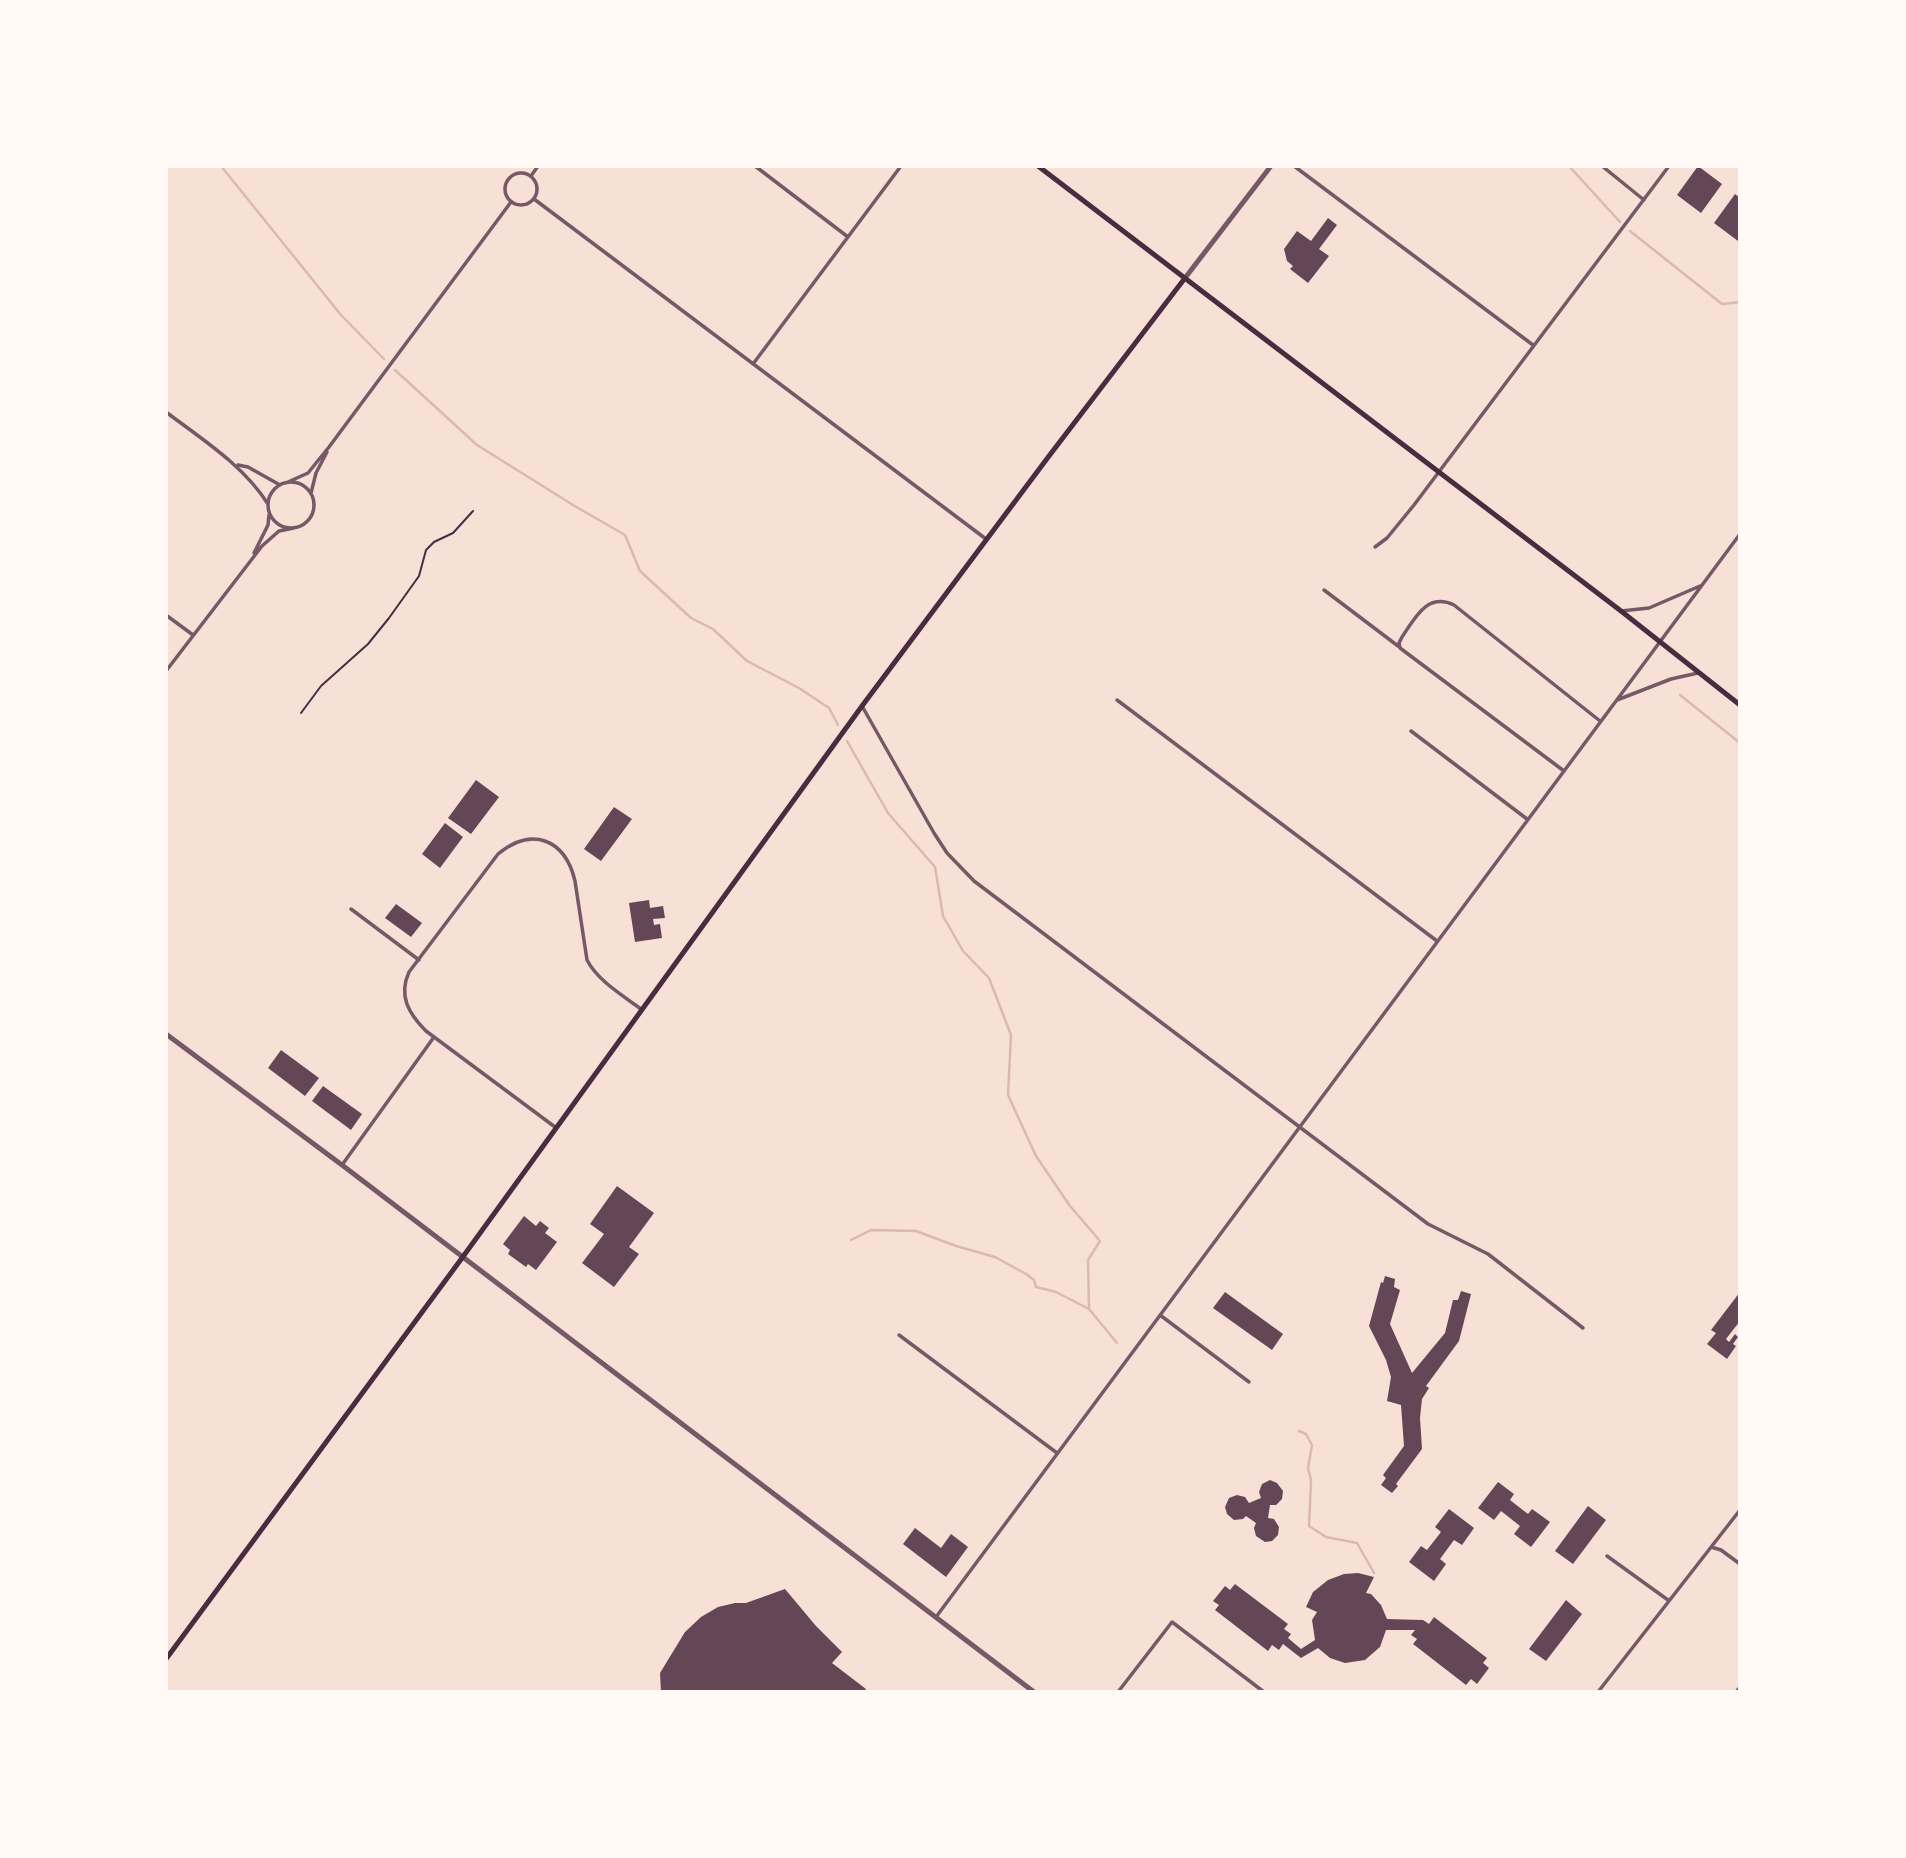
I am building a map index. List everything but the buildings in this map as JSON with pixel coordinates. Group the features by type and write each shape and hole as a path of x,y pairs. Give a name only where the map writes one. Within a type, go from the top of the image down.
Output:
{"main road":[{"path":"1038,166 1740,705"},
{"path":"166,1659 462,1258 862,706 1185,278"}],"street":[{"path":"531,176 538,166"},
{"path":"755,166 848,237"},
{"path":"753,364 901,166"},
{"path":"1185,278 1271,166"},
{"path":"1294,166 1534,346"},
{"path":"1602,166 1644,200"},
{"path":"1375,547 1388,538 1439,472 1669,166"},
{"path":"515,173 531,176 537,186 534,199 524,205 511,202 505,191 506,180 515,173"},
{"path":"534,199 986,539"},
{"path":"268,504 272,491 308,473 329,447 511,202"},
{"path":"166,412 236,464 255,484 268,504 268,525 251,558"},
{"path":"166,671 251,558 279,531 304,523 312,514 311,488 329,447"},
{"path":"236,464 248,467 280,485"},
{"path":"288,482 304,487 312,496"},
{"path":"269,511 277,523 293,528"},
{"path":"936,1617 1740,534"},
{"path":"1621,611 1649,608 1702,586"},
{"path":"1324,590 1563,771"},
{"path":"1400,648 1402,637 1422,608 1428,603 1446,601 1600,721"},
{"path":"166,615 193,635"},
{"path":"1615,701 1671,679 1698,673"},
{"path":"1117,700 1437,940"},
{"path":"862,706 934,833 975,881 1427,1224 1488,1254 1583,1328"},
{"path":"1411,731 1527,819"},
{"path":"555,1127 434,1037 412,1018 405,1001 406,979 498,855 516,841 527,839 546,841 563,853 572,871 584,950 592,970 641,1009"},
{"path":"351,909 419,960"},
{"path":"166,1034 1034,1692"},
{"path":"342,1165 434,1037"},
{"path":"1160,1315 1249,1382"},
{"path":"899,1335 1057,1453"},
{"path":"1598,1692 1740,1510"},
{"path":"1711,1546 1740,1563"},
{"path":"1607,1556 1668,1600"},
{"path":"1118,1692 1171,1622 1264,1692"},
{"path":"1736,1692 1740,1687"}],"path":[{"path":"301,713 321,686 368,644 389,618 419,576 426,550 434,542 453,533 473,511"}],"waterway":[{"path":"221,166 341,315 384,359"},
{"path":"1569,166 1620,222"},
{"path":"1630,231 1722,304 1740,302"},
{"path":"395,370 477,445 625,535 640,571 691,618 713,629 747,661 799,688 829,708 838,725"},
{"path":"1680,695 1740,743"},
{"path":"847,741 888,813 935,867 943,916 963,951 989,978 1011,1035 1008,1095 1036,1156 1070,1206 1100,1241 1088,1260 1089,1309 1117,1343"},
{"path":"851,1240 871,1230 916,1231 995,1257 1026,1274 1034,1280 1036,1287 1056,1292 1089,1309"},
{"path":"1299,1431 1306,1434 1312,1445 1308,1468 1311,1480 1309,1526 1326,1537 1357,1543 1374,1573"}]}
